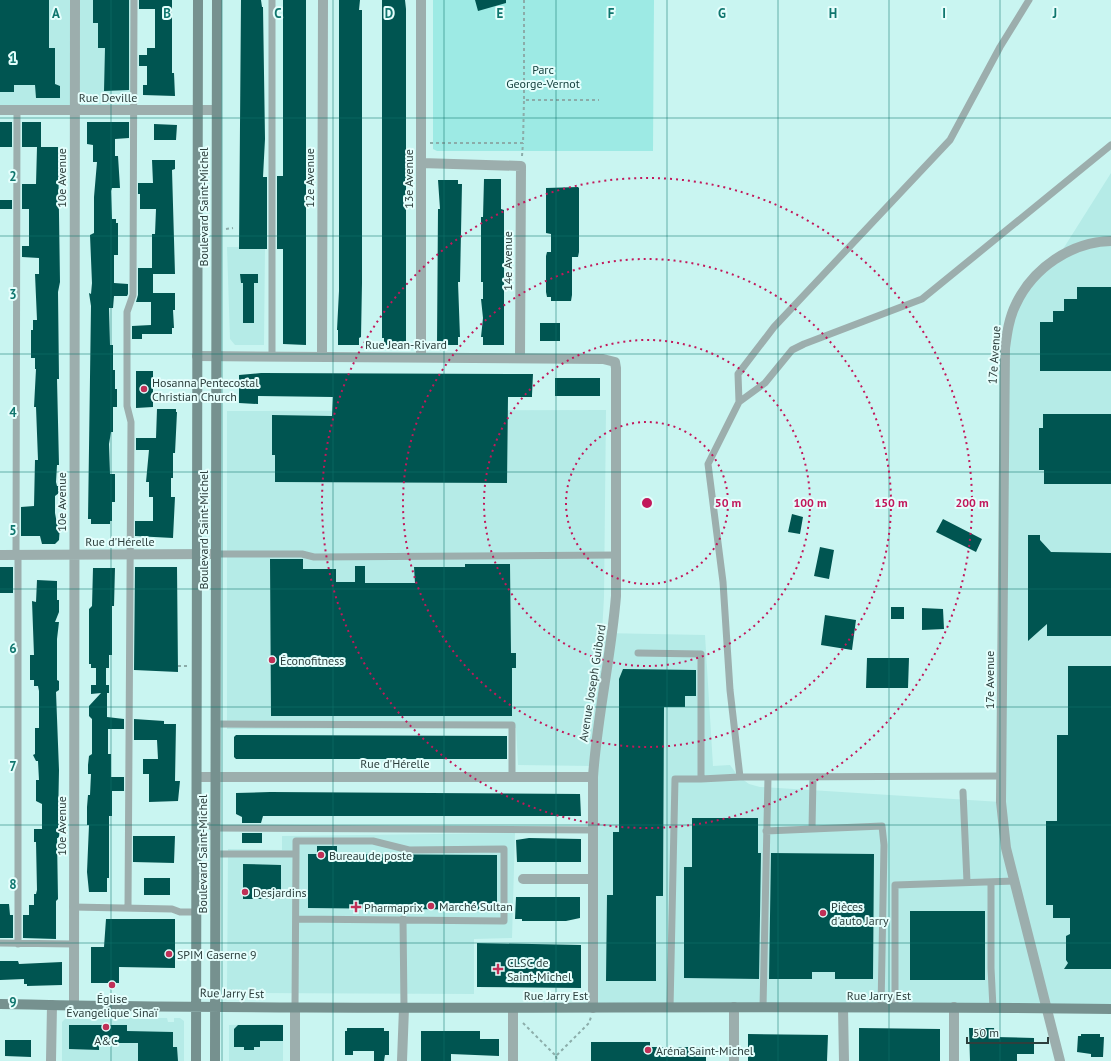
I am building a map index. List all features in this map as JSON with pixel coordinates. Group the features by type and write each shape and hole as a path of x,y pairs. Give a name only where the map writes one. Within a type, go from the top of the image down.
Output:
{"main road":[{"name":"Boulevard Saint-Michel","path":"196,1061 198,0"},
{"name":"Boulevard Saint-Michel","path":"215,1061 217,356 216,0"},
{"name":"Rue Jarry Est","path":"0,1004 404,1008 954,1007 1111,1009"}],"street":[{"name":"10e Avenue","path":"74,1004 75,0"},
{"name":"12e Avenue","path":"322,356 323,0"},
{"name":"13e Avenue","path":"421,0 421,357"},
{"name":"Rue Deville","path":"0,110 216,110"},
{"path":"421,164 521,166"},
{"name":"14e Avenue","path":"520,357 521,166"},
{"name":"17e Avenue","path":"1060,1061 1003,829 1002,776 1005,348 1009,322 1021,295 1040,272 1058,257 1088,244 1111,241"},
{"name":"Rue Jean-Rivard","path":"197,356 520,357 603,359 614,362"},
{"name":"Avenue Joseph Guibord","path":"593,1008 594,751 614,625 617,555 616,368 614,362"},
{"name":"Rue d'Hérelle","path":"0,555 216,554"},
{"name":"Rue d'Hérelle","path":"197,776 593,777"},
{"path":"523,879 593,879"},
{"path":"51,1061 52,1005"},
{"path":"295,1061 296,1007"},
{"path":"734,1007 734,1061"},
{"path":"954,1007 954,1061"},
{"path":"402,1061 404,1008"},
{"path":"513,1008 513,1061"},
{"path":"844,1008 844,1061"}],"lane":[{"path":"128,908 131,422 127,406 127,312 133,295 134,0"},
{"path":"272,0 272,356"},
{"path":"739,402 738,374 774,327 950,140 1000,47 1029,0"},
{"path":"17,110 18,944"},
{"path":"740,777 730,690 723,582 708,464 739,402 764,383 792,350 804,344 922,299 1111,145"},
{"path":"216,554 302,554 314,557 617,555"},
{"path":"638,653 701,654 702,779"},
{"path":"215,724 512,725 512,776"},
{"path":"670,1008 675,779 740,777 1002,776"},
{"path":"763,1007 768,777"},
{"path":"812,829 813,777"},
{"path":"963,792 967,882"},
{"path":"197,821 215,828 593,830"},
{"path":"766,831 882,826 884,845 881,1008"},
{"path":"296,919 504,921 504,849 409,850 373,840 296,841 296,854 296,919 296,1007"},
{"path":"215,854 296,854"},
{"path":"895,1008 895,885 1015,881"},
{"path":"991,882 991,968 993,1008"},
{"path":"73,907 172,909 180,912 196,912"},
{"path":"403,919 404,1008"},
{"path":"0,943 74,944"}],"path":[{"path":"521,166 524,100 524,0"},
{"path":"524,100 599,100"},
{"path":"421,144 523,143"},
{"path":"226,229 233,228"},
{"path":"178,666 187,666"},
{"path":"513,1008 524,1025 556,1056 557,1061"},
{"path":"556,1056 589,1023 593,1008"}],"shaded area":[{"path":"0,0 133,0 134,110 0,105"},
{"path":"1111,173 1111,1007 593,1008 593,766 518,765 516,728 227,729 227,411 606,410 604,597 602,633 705,635 713,766 730,765 738,776 749,784 760,787 1001,802 1007,332 1021,295 1058,257"},
{"path":"227,247 265,247 264,345 235,345 230,339"},
{"path":"515,833 512,938 474,939 474,994 232,993 227,989 228,849 282,850 282,836"},
{"path":"66,1018 167,1018 168,1022 174,1022 174,1018 180,1018 184,1021 184,1061 62,1061 62,1022"},
{"path":"229,1025 283,1025 283,1061 229,1061"}],"green space":[{"name":"Parc George-Vernot","path":"433,0 654,0 653,151 437,151 433,149"}],"building":[{"path":"0,0 49,0 49,48 55,48 55,84 60,86 60,98 36,98 35,85 14,85 14,92 0,92"},
{"path":"93,0 129,0 129,90 104,91 105,48 98,48 98,23 93,23"},
{"path":"139,0 172,0 172,73 174,73 175,96 143,95 143,85 147,85 147,66 139,66 139,55 147,55 147,48 155,48 155,9 139,9"},
{"path":"241,0 261,0 263,7 265,139 263,177 267,177 267,249 239,249"},
{"path":"283,0 306,0 306,345 283,344 283,249 277,249 277,176 283,176"},
{"path":"339,0 360,0 359,10 362,10 362,283 361,337 359,338 359,345 338,345 337,330 339,291"},
{"path":"382,0 405,0 406,9 406,344 404,345 384,345 384,338 382,338"},
{"path":"475,0 506,0 506,3 478,11"},
{"path":"0,122 12,122 12,147 0,147"},
{"path":"22,122 41,122 41,147 58,147 60,282 58,292 59,379 57,379 59,465 57,465 56,482 57,486 59,486 59,493 55,496 55,513 57,524 60,525 59,540 55,544 42,544 40,536 21,536 21,507 34,506 35,460 38,460 36,407 34,407 36,369 35,358 31,358 31,330 33,330 33,320 37,320 35,274 39,274 39,258 22,257 22,246 29,246 29,209 22,209 22,184 36,184 37,147 22,147"},
{"path":"87,122 129,122 129,138 115,139 115,156 118,156 120,188 112,188 111,191 112,219 116,219 116,223 118,223 118,255 114,255 114,283 128,284 128,294 127,296 114,296 113,308 109,308 110,345 113,345 113,370 115,370 115,389 117,389 117,407 113,407 113,432 111,432 109,444 110,474 115,474 115,502 112,502 112,521 110,521 110,524 91,524 91,519 88,519 91,306 89,293 91,294 92,283 90,235 94,233 94,197 97,162 93,162 93,145 87,144"},
{"path":"154,124 177,125 176,140 154,140"},
{"path":"152,160 175,160 175,169 172,170 175,274 153,274 153,293 175,293 175,310 173,310 174,328 172,328 172,334 142,334 142,339 132,339 132,326 151,325 151,302 136,302 138,295 138,268 152,268 152,234 155,234 156,209 140,209 138,183 153,183"},
{"path":"484,179 501,179 501,209 504,210 504,345 483,345 483,337 481,337 483,318 481,299 483,299 483,282 481,282 481,217 483,217"},
{"path":"438,180 458,180 458,184 462,184 460,282 458,282 460,337 458,337 458,345 437,345 438,209 440,209"},
{"path":"578,187 579,252 578,257 572,257 571,301 551,301 551,297 547,297 546,292 546,256 547,252 551,252 551,234 546,233 546,188"},
{"path":"0,200 12,200 12,209 0,209"},
{"path":"240,274 258,274 258,283 254,283 254,323 243,323 243,283 241,283"},
{"path":"1077,287 1111,287 1111,371 1040,371 1040,322 1053,322 1053,311 1064,311 1064,299 1077,299"},
{"path":"540,323 560,323 560,341 540,341"},
{"name":"Hosanna Pentecostal Christian Church","path":"136,371 153,371 153,407 136,408"},
{"path":"261,373 533,374 532,397 508,397 507,483 275,482 275,455 272,455 272,415 332,416 333,397 258,396 258,404 239,403 239,375"},
{"path":"555,378 600,378 600,396 555,396"},
{"path":"157,409 176,409 177,412 175,453 173,453 173,478 171,478 171,497 175,497 173,538 135,536 135,521 153,521 153,497 149,497 149,482 146,482 149,450 136,450 136,438 156,438"},
{"path":"1043,414 1111,414 1111,484 1044,484 1044,470 1039,470 1039,428 1043,428"},
{"path":"792,514 803,517 800,534 788,532"},
{"path":"943,519 982,539 976,552 936,532"},
{"path":"1028,535 1040,535 1040,540 1051,552 1111,553 1111,636 1047,636 1047,624 1028,641"},
{"path":"820,547 834,550 829,579 814,576"},
{"path":"270,559 303,559 303,569 336,569 336,582 355,582 355,566 365,566 365,583 415,583 414,567 465,567 465,564 510,564 511,653 516,653 516,668 512,668 512,716 271,716"},
{"path":"0,567 13,567 13,593 0,593"},
{"path":"135,567 177,567 178,672 134,670"},
{"path":"93,568 115,568 114,606 112,606 112,655 109,655 109,668 106,668 106,685 109,685 109,693 107,693 107,717 124,719 124,729 108,729 108,754 111,754 111,777 124,777 124,791 112,791 112,816 109,816 109,878 107,878 107,892 89,892 87,872 89,825 87,825 87,807 88,795 90,795 91,774 88,774 88,765 89,756 92,754 92,719 89,716 89,706 101,693 91,694 91,685 96,685 96,668 91,668 91,664 89,664 89,609 92,606"},
{"path":"37,580 57,581 57,600 59,600 59,612 55,622 59,622 57,639 57,680 59,681 59,690 56,692 59,770 58,820 60,820 59,838 57,838 58,899 56,901 56,939 23,938 23,915 29,915 29,905 34,905 34,894 36,894 37,890 36,842 34,842 34,829 42,829 42,804 36,801 36,780 39,780 38,761 36,761 33,755 35,754 35,728 39,728 39,691 38,686 34,686 34,680 30,680 30,655 34,655 32,601 36,602"},
{"path":"891,607 904,607 904,619 891,619"},
{"path":"922,608 943,609 944,629 922,630"},
{"path":"825,615 856,620 852,650 821,645"},
{"path":"867,658 909,658 908,688 866,688"},
{"path":"1068,666 1111,666 1111,969 1064,969 1068,963 1066,960 1066,936 1070,934 1070,918 1053,918 1053,905 1046,905 1046,821 1057,821 1057,735 1068,735"},
{"path":"623,669 696,670 696,696 685,696 685,707 664,707 663,896 656,896 656,981 606,981 607,895 613,895 613,832 619,832 619,679"},
{"path":"134,719 164,721 164,724 176,724 175,781 180,781 178,801 149,802 149,774 143,774 143,759 158,759 157,740 134,740"},
{"path":"236,735 507,736 507,759 236,759 234,757 234,737"},
{"path":"236,793 580,794 581,816 263,816 261,823 242,823 242,817 236,814"},
{"path":"692,818 758,818 758,853 761,853 759,979 684,978 684,867 692,867"},
{"path":"242,833 262,833 262,843 242,843"},
{"path":"133,836 175,836 174,863 133,862"},
{"path":"529,838 581,839 581,862 517,862 516,840"},
{"path":"317,846 337,846 337,854 497,855 497,910 308,908 308,854 317,854"},
{"name":"Pièces d'auto Jarry","path":"771,853 874,854 873,979 835,979 835,972 812,972 812,979 769,979"},
{"path":"243,864 281,865 281,899 243,899"},
{"path":"144,878 170,878 170,895 144,895"},
{"path":"516,897 580,897 580,918 566,921 522,921 522,919 515,919"},
{"path":"0,904 9,904 10,915 13,915 13,938 0,938"},
{"path":"910,911 985,911 985,980 910,980"},
{"path":"106,919 175,919 175,968 119,967 119,983 91,983 91,947 104,947"},
{"path":"477,943 581,945 581,988 477,987"},
{"path":"0,961 18,961 19,964 62,962 62,985 27,986 27,984 24,984 24,979 0,980"},
{"path":"69,1025 127,1025 127,1031 173,1032 173,1047 177,1047 178,1061 138,1061 138,1043 99,1043 99,1050 69,1049"},
{"path":"238,1025 283,1025 283,1041 260,1041 260,1047 254,1047 254,1050 244,1050 244,1047 234,1047 234,1029"},
{"path":"347,1028 384,1028 384,1031 389,1031 389,1055 385,1055 384,1061 374,1061 374,1051 353,1051 353,1055 345,1055 345,1031 347,1031"},
{"path":"859,1028 940,1029 940,1061 859,1061"},
{"path":"969,1028 994,1028 995,1037 1034,1038 1034,1054 1017,1054 1017,1061 970,1061"},
{"path":"421,1031 480,1031 480,1039 499,1039 499,1056 451,1054 451,1061 421,1061"},
{"path":"748,1034 828,1035 827,1061 748,1061"},
{"path":"1081,1034 1100,1034 1100,1037 1104,1037 1103,1057 1091,1057 1091,1054 1077,1052 1078,1036 1081,1036"},
{"path":"5,1040 31,1040 31,1057 5,1056"},
{"name":"Aréna Saint-Michel","path":"591,1042 650,1042 650,1047 706,1047 706,1061 591,1061"}],"place":[{"name":"Hosanna Pentecostal Christian Church","path":"144,389"},
{"name":"Éconofitness","path":"272,660"},
{"name":"Bureau de poste","path":"321,855"},
{"name":"Desjardins","path":"245,892"},
{"name":"Marché Sultan","path":"431,906"},
{"name":"Pharmaprix","path":"356,907"},
{"name":"Pièces d'auto Jarry","path":"823,913"},
{"name":"SPIM Caserne 9","path":"169,954"},
{"name":"CLSC de Saint-Michel","path":"498,969"},
{"name":"Église Évangelique Sinaï","path":"112,985"},
{"name":"A&C","path":"106,1027"},
{"name":"Aréna Saint-Michel","path":"648,1050"}]}
